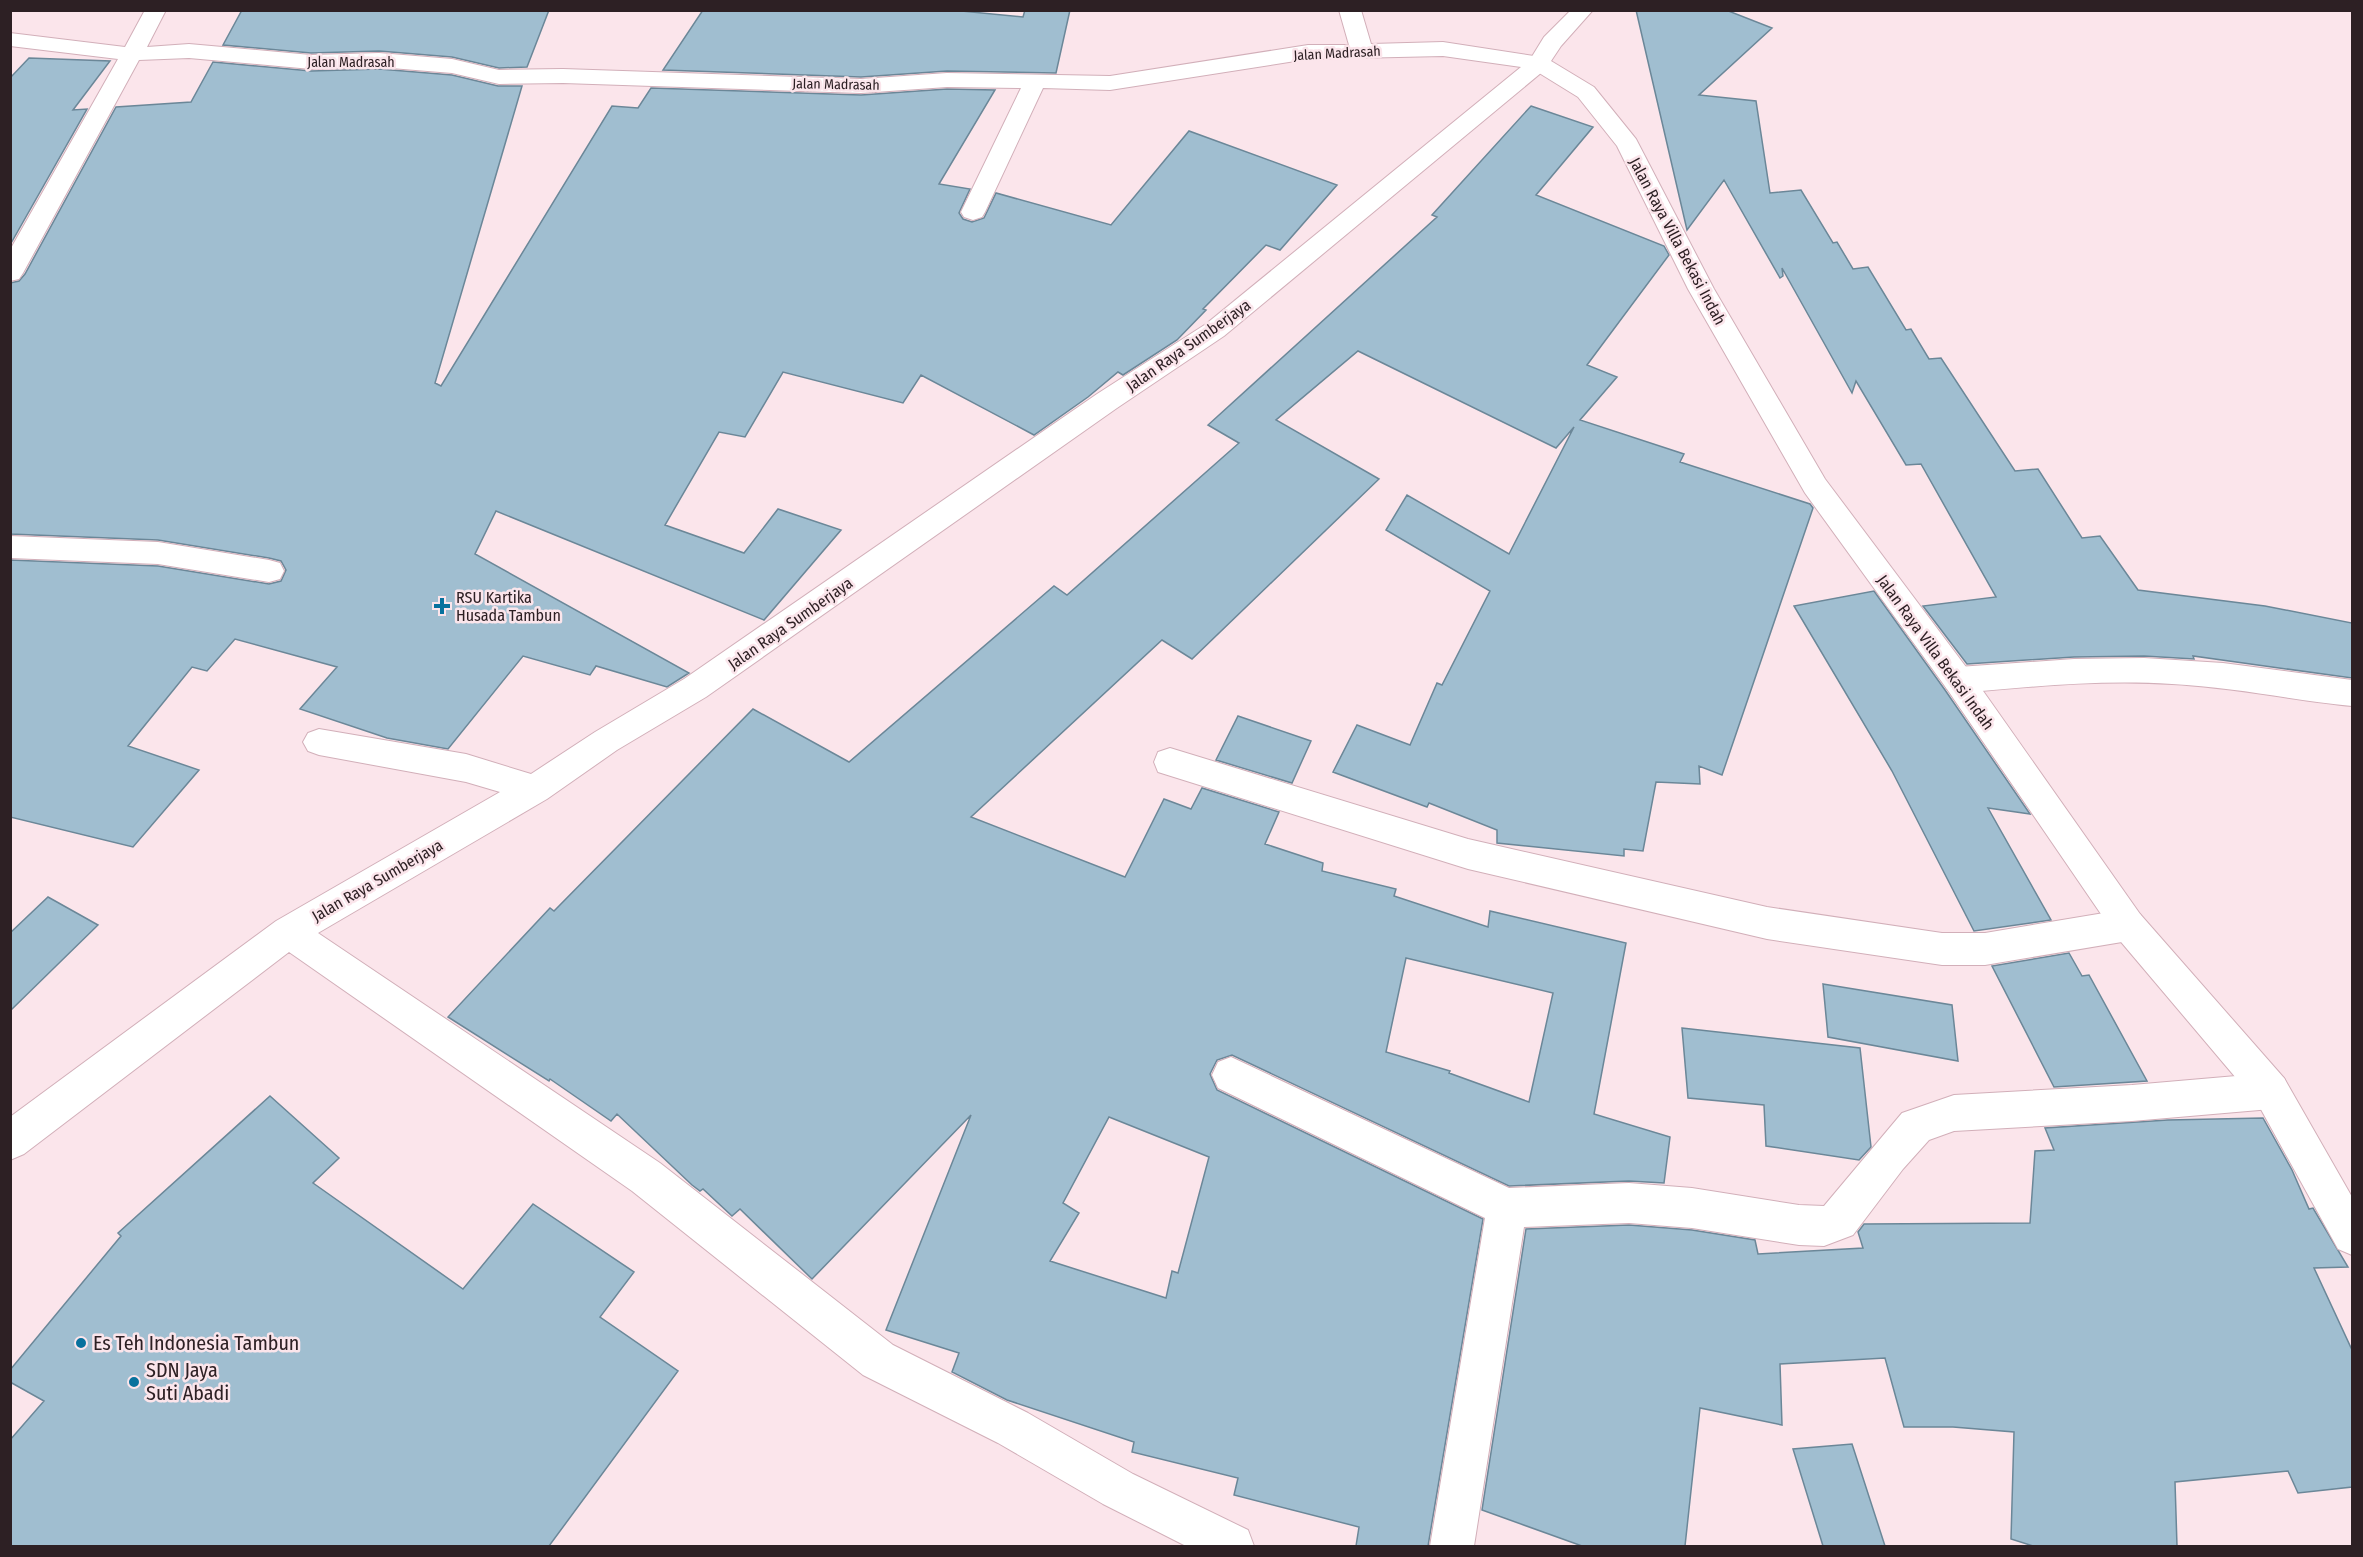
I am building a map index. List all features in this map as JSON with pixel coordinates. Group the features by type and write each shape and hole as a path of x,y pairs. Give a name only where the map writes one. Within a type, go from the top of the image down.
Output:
{"street":[{"path":"10,273 156,10"},
{"path":"1350,10 1362,51"},
{"name":"Jalan Raya Sumberjaya","path":"10,1141 288,932 535,789 606,741 695,688 1107,401 1215,330 1539,63 1552,42 1583,10"},
{"name":"Jalan Madrasah","path":"10,39 131,54 189,51 311,62 379,60 452,66 499,77 563,76 861,86 947,81 1034,84 1110,83 1308,52 1443,49 1539,63"},
{"name":"Jalan Raya Villa Bekasi Indah","path":"1539,63 1586,92 1628,144 1701,289 1815,486 1958,680 2128,925 2271,1091 2352,1235"},
{"path":"973,212 1034,84"},
{"path":"10,547 158,553 269,571"},
{"path":"1958,680 2042,672 2145,670 2241,678 2352,693"},
{"path":"319,742 466,768 535,789"},
{"path":"1170,762 1468,854 1767,923 1942,949 1984,949 2128,925"},
{"path":"288,932 646,1178 878,1360 1013,1428 1118,1489 1232,1546"},
{"path":"1231,1075 1507,1208 1629,1203 1692,1208 1799,1225 1824,1226 1839,1221 1889,1156 1916,1126 1954,1113 2132,1103 2271,1091"},
{"path":"1452,1546 1507,1208"}],"building":[{"path":"242,10 549,10 527,67 499,68 452,57 379,51 311,53 223,45"},
{"path":"703,10 951,10 1023,17 1025,10 1070,10 1056,73 947,71 861,77 663,70"},
{"path":"1636,10 1726,10 1772,28 1699,95 1756,101 1770,193 1801,190 1833,243 1837,242 1853,269 1868,267 1906,330 1911,329 1929,359 1941,358 2015,471 2038,469 2082,538 2100,536 2138,590 2265,606 2352,623 2352,678 2193,656 2194,659 2144,656 2074,657 1967,664 1923,606 1996,597 1921,464 1906,465 1856,381 1852,393 1782,268 1783,276 1780,278 1724,180 1687,230"},
{"path":"29,58 110,61 73,110 87,109 10,245 10,78"},
{"path":"213,62 311,71 379,69 452,75 498,86 522,86 435,383 441,386 612,106 638,108 651,88 861,95 947,89 995,90 939,184 970,189 959,213 963,219 972,222 984,218 996,193 1111,225 1189,131 1337,185 1280,250 1266,245 1203,309 1206,310 1177,340 1123,375 1118,372 1088,397 1034,435 921,375 903,403 783,372 745,437 719,432 665,525 744,553 778,509 841,530 764,620 496,511 475,554 689,673 667,687 596,666 590,675 523,656 448,749 387,738 300,709 337,667 235,639 207,671 192,667 128,746 199,770 133,847 10,817 10,560 158,566 269,584 281,581 286,570 281,561 269,558 158,540 10,534 10,283 19,281 25,274 116,107 191,102"},
{"path":"1531,106 1593,127 1536,195 1664,246 1669,255 1587,365 1617,377 1580,420 1684,454 1680,462 1810,504 1813,508 1722,775 1699,766 1700,784 1656,782 1643,851 1624,849 1624,856 1497,843 1497,830 1429,803 1427,807 1333,772 1357,725 1410,745 1437,683 1442,685 1490,591 1386,530 1407,495 1509,554 1574,427 1556,448 1358,351 1276,420 1379,479 1192,659 1162,640 971,817 1125,877 1164,799 1191,809 1202,788 1279,812 1265,844 1323,863 1322,871 1396,889 1394,896 1488,927 1490,911 1626,943 1594,1114 1670,1137 1664,1183 1629,1181 1509,1186 1232,1055 1217,1060 1210,1074 1217,1090 1483,1219 1428,1546 1356,1546 1359,1527 1234,1495 1238,1478 1132,1452 1134,1442 1007,1400 952,1372 959,1353 886,1330 971,1115 812,1279 740,1209 732,1216 703,1189 700,1191 692,1185 617,1114 611,1121 550,1079 549,1081 448,1017 550,908 554,911 753,709 849,762 1054,586 1067,595 1239,443 1208,425 1437,217 1432,215","holes":["1406,958 1553,993 1529,1102 1449,1073 1450,1071 1386,1052","1109,1117 1209,1157 1178,1273 1172,1271 1166,1298 1050,1261 1079,1213 1063,1203"]},
{"path":"1874,591 2030,814 1988,808 2051,920 1974,931 1892,771 1794,606"},
{"path":"1238,716 1311,741 1292,783 1216,760"},
{"path":"48,897 98,925 10,1011 10,933"},
{"path":"2069,953 2082,976 2089,975 2147,1081 2054,1087 1992,966"},
{"path":"1823,984 1952,1005 1958,1061 1828,1037"},
{"path":"1682,1028 1860,1048 1871,1147 1859,1160 1766,1146 1764,1105 1688,1098"},
{"path":"270,1096 339,1158 313,1183 463,1289 533,1204 634,1272 600,1317 678,1371 549,1546 10,1546 10,1440 44,1401 10,1382 10,1370 121,1236 118,1233"},
{"path":"2263,1118 2292,1170 2309,1209 2313,1208 2348,1267 2314,1268 2352,1350 2352,1487 2298,1493 2288,1471 2175,1482 2177,1546 2033,1546 2011,1539 2014,1432 1953,1427 1904,1427 1885,1358 1780,1364 1782,1425 1700,1408 1685,1546 1582,1546 1482,1510 1526,1229 1629,1225 1692,1230 1755,1240 1758,1254 1863,1248 1858,1232 1864,1224 2030,1223 2035,1151 2054,1150 2045,1128 2168,1120"},
{"path":"1852,1444 1885,1546 1823,1546 1793,1449"}],"place":[{"name":"RSU Kartika Husada Tambun","path":"442,606"},
{"name":"Es Teh Indonesia Tambun","path":"81,1343"},
{"name":"SDN Jaya Suti Abadi","path":"134,1382"}]}
